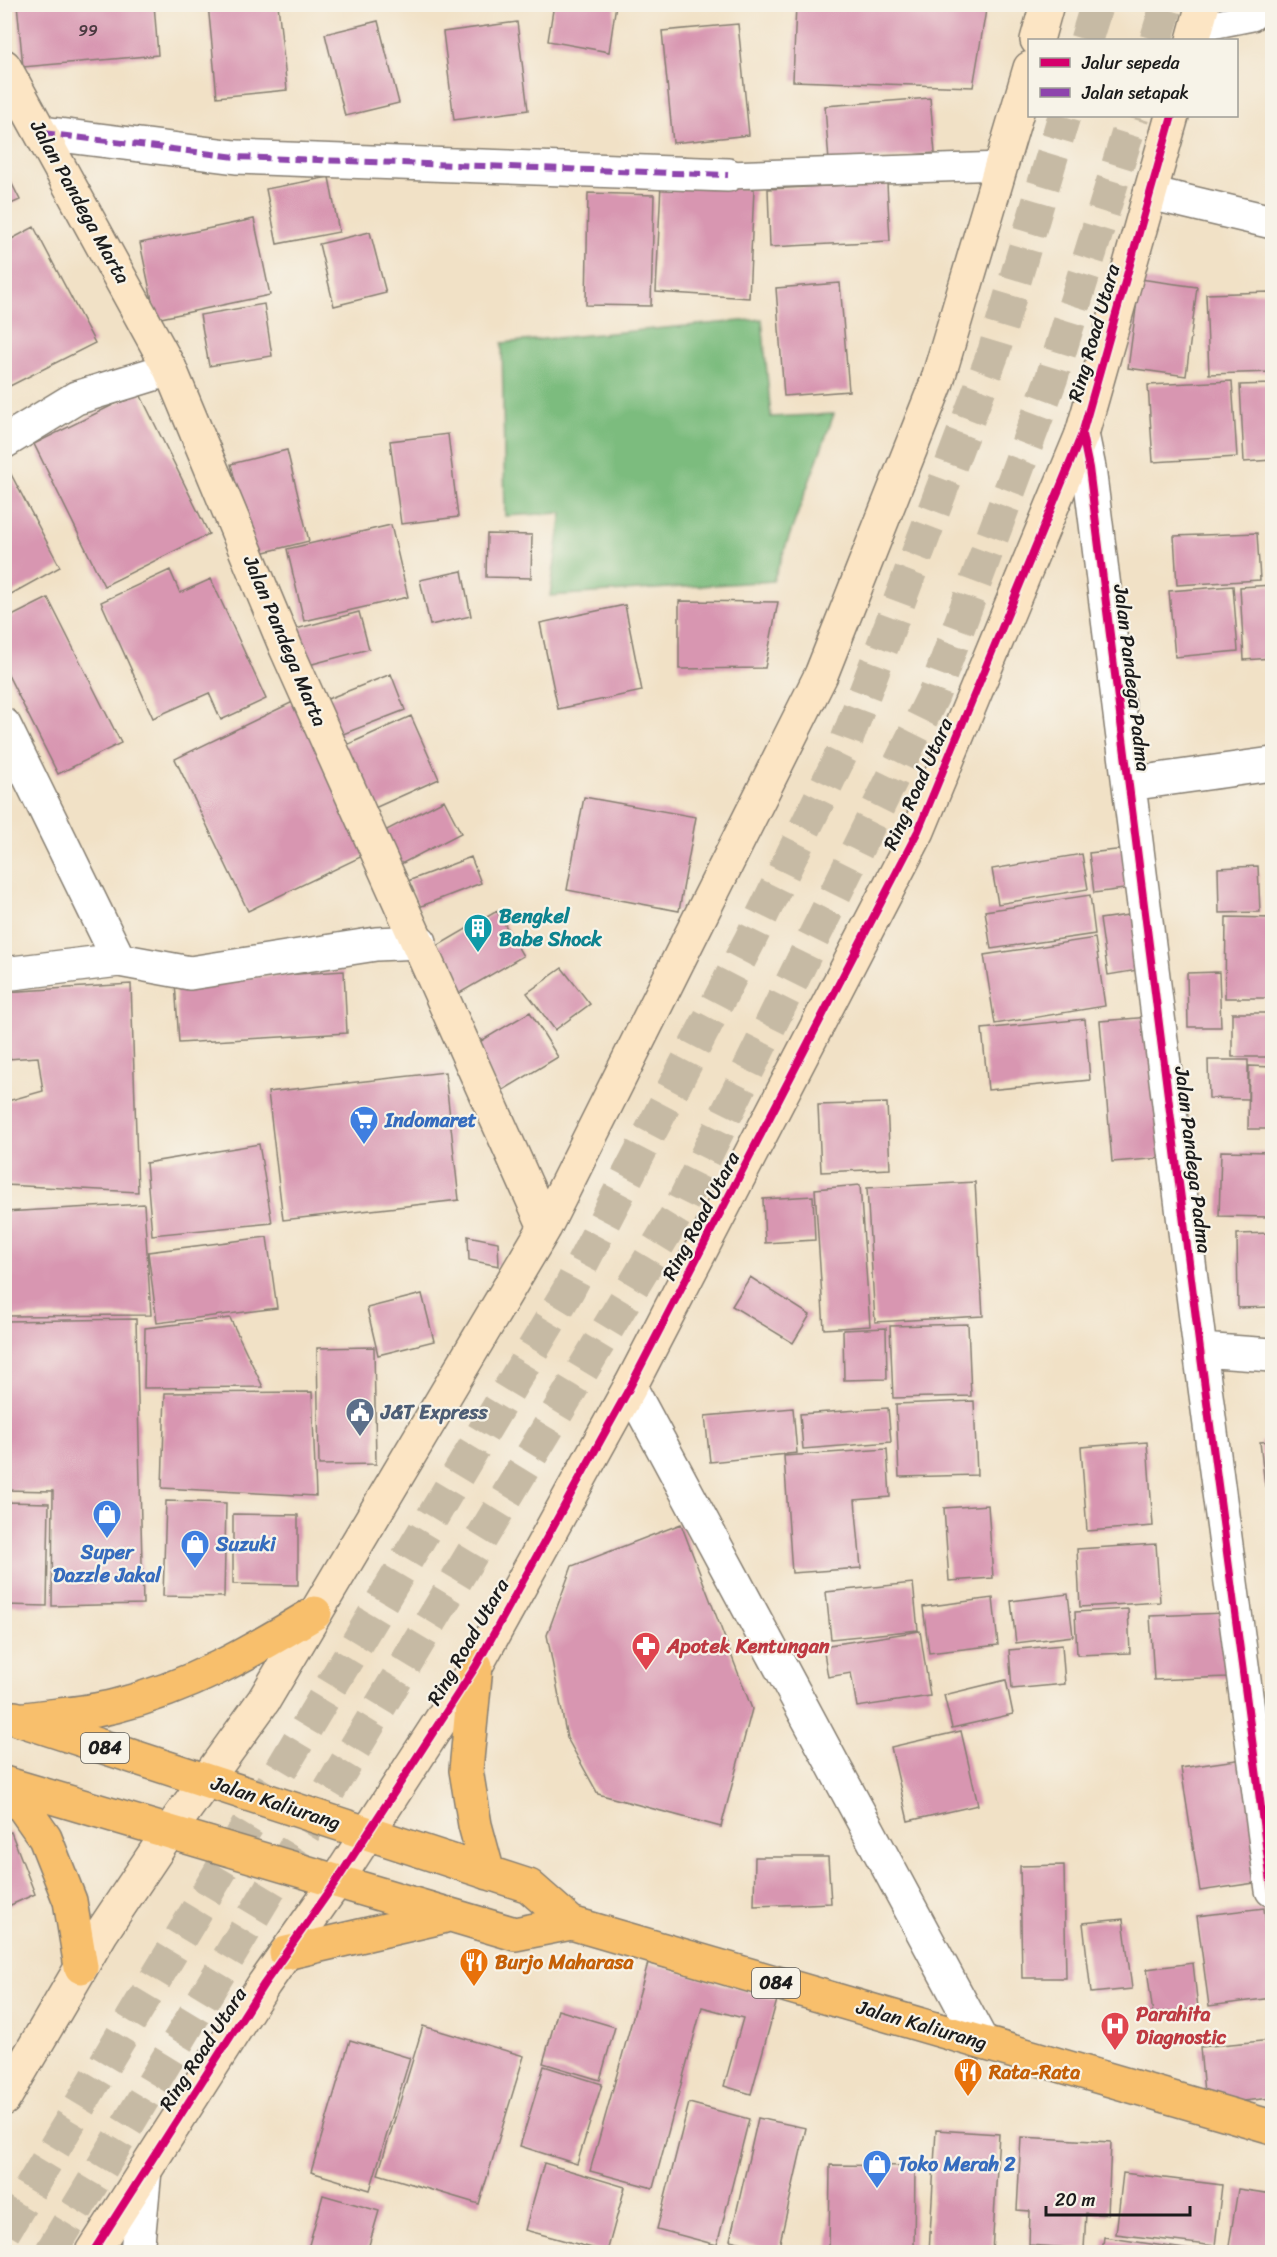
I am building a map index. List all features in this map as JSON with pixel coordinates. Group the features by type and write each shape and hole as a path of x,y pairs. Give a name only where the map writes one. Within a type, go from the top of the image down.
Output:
{"main road":[{"path":"12,1717 113,1707 172,1689 230,1664 315,1613"},
{"path":"476,1666 466,1770 475,1825 488,1873"},
{"name":"Jalan Kaliurang","path":"12,1717 529,1886 571,1923 1272,2127"},
{"path":"6,1783 45,1838 58,1869 70,1900 81,1966"},
{"name":"Jalan Kaliurang","path":"6,1783 447,1916 514,1934 571,1923"},
{"path":"286,1953 447,1916"}],"street":[{"path":"1037,39 1047,4"},
{"name":"Jalan Pandega Marta","path":"4,66 43,133 170,369 286,648 420,942 545,1227"},
{"path":"4,2099 81,1966 169,1832 264,1700 545,1227 821,675 938,382 1003,166 1028,72"},
{"name":"Ring Road Utara","path":"93,2253 286,1953 336,1882 476,1666 630,1387 918,831 1082,434 1172,117"},
{"path":"43,133 236,157 728,175"},
{"path":"1150,193 1272,222"},
{"path":"4,442 76,398 170,369"},
{"name":"Jalan Pandega Padma","path":"1082,434 1089,468 1200,1350 1272,1890"},
{"path":"4,725 118,960"},
{"path":"1129,784 1272,764"},
{"path":"4,974 118,960 190,973 376,944 420,942"},
{"path":"1200,1350 1272,1355"},
{"path":"630,1387 982,2042"},
{"path":"137,2253 146,2170"}],"lane":[{"path":"1198,24 1252,17 1268,4"},
{"path":"728,175 1003,166"}],"green space":[{"path":"762,319 771,417 834,414 773,581 550,596 562,513 505,516 502,343"}],"building":[{"path":"17,4 154,4 158,55 23,67"},
{"path":"208,4 278,4 287,90 217,97"},
{"path":"554,4 616,4 609,52 548,41"},
{"path":"796,4 987,4 973,87 793,81"},
{"path":"378,21 399,103 345,116 325,34"},
{"path":"517,22 528,110 454,120 443,32"},
{"path":"738,24 749,135 673,143 662,31"},
{"path":"930,98 935,153 829,162 825,106"},
{"path":"4,168 20,200 4,207"},
{"path":"329,177 339,232 277,244 266,189"},
{"path":"661,183 754,189 749,298 656,292"},
{"path":"887,183 890,241 770,247 768,189"},
{"path":"588,193 654,195 651,306 586,305"},
{"path":"254,219 270,295 156,319 140,243"},
{"path":"34,227 95,343 4,389 4,243"},
{"path":"370,232 386,293 334,306 319,244"},
{"path":"1140,279 1197,287 1186,376 1128,368"},
{"path":"840,283 849,391 784,396 776,288"},
{"path":"1270,292 1272,372 1209,374 1206,294"},
{"path":"264,304 272,356 209,366 200,315"},
{"path":"1232,381 1237,457 1153,462 1148,385"},
{"path":"1272,384 1272,460 1244,462 1240,385"},
{"path":"139,392 209,534 104,586 34,444"},
{"path":"448,434 458,517 401,524 390,441"},
{"path":"287,450 309,541 253,555 231,464"},
{"path":"4,461 60,567 4,598"},
{"path":"391,525 408,597 304,621 287,549"},
{"path":"1257,533 1260,580 1177,585 1174,536"},
{"path":"487,534 532,535 531,578 486,577"},
{"path":"170,570 180,593 211,579 266,699 221,720 209,693 153,718 101,602"},
{"path":"462,571 471,616 430,625 420,580"},
{"path":"1272,585 1272,658 1244,660 1240,587"},
{"path":"1233,586 1238,651 1175,657 1169,591"},
{"path":"48,598 121,743 58,774 4,667 4,620"},
{"path":"679,601 778,602 765,668 679,669"},
{"path":"625,605 642,691 558,709 540,623"},
{"path":"359,612 369,649 301,667 292,630"},
{"path":"391,674 405,710 338,736 325,700"},
{"path":"299,699 371,852 248,911 175,759"},
{"path":"411,716 439,779 368,811 340,748"},
{"path":"584,797 696,817 679,911 567,890"},
{"path":"444,800 461,833 397,866 381,833"},
{"path":"1134,848 1139,887 1094,893 1089,853"},
{"path":"1082,854 1088,889 998,904 992,869"},
{"path":"471,857 481,883 419,907 408,881"},
{"path":"1258,866 1260,912 1219,913 1218,868"},
{"path":"1090,895 1095,934 991,949 985,911"},
{"name":"Bengkel Babe Shock","path":"497,911 523,956 458,994 432,949"},
{"path":"1142,913 1150,968 1108,975 1100,919"},
{"path":"1226,917 1272,918 1272,998 1225,998"},
{"path":"1095,938 1105,1006 995,1024 984,955"},
{"path":"562,968 590,1004 555,1030 527,993"},
{"path":"344,971 347,1033 179,1043 175,982"},
{"path":"1219,972 1221,1027 1188,1027 1187,973"},
{"path":"131,984 138,1192 5,1185 4,1102 43,1091 38,1057 7,1059 5,992"},
{"path":"530,1012 558,1057 500,1092 471,1047"},
{"path":"1232,1013 1272,1013 1272,1057 1232,1057"},
{"path":"1150,1017 1163,1158 1112,1162 1100,1021"},
{"path":"1085,1019 1090,1080 988,1090 982,1029"},
{"path":"1208,1060 1248,1060 1248,1099 1209,1098"},
{"path":"1249,1066 1272,1067 1272,1129 1248,1129"},
{"name":"Indomaret","path":"445,1072 459,1200 283,1220 268,1092"},
{"path":"887,1103 890,1169 821,1172 818,1105"},
{"path":"259,1144 272,1223 152,1235 146,1163"},
{"path":"1221,1151 1272,1152 1272,1217 1219,1216"},
{"path":"975,1182 983,1316 875,1322 867,1188"},
{"path":"860,1185 870,1326 824,1329 815,1189"},
{"path":"813,1196 815,1240 765,1243 763,1199"},
{"path":"144,1204 151,1315 4,1316 4,1212"},
{"path":"1272,1233 1272,1307 1238,1308 1237,1234"},
{"path":"468,1236 498,1242 499,1266 469,1260"},
{"path":"267,1237 277,1308 157,1323 148,1252"},
{"path":"750,1277 810,1315 793,1343 732,1306"},
{"path":"422,1294 434,1341 378,1355 367,1308"},
{"path":"230,1318 263,1387 144,1388 145,1328"},
{"path":"136,1319 143,1604 52,1606 53,1491 4,1490 4,1321"},
{"path":"968,1324 971,1396 893,1398 890,1326"},
{"path":"886,1328 887,1379 844,1380 843,1330"},
{"path":"374,1347 376,1464 319,1465 317,1348"},
{"path":"312,1392 316,1496 162,1488 165,1393"},
{"path":"974,1401 977,1475 899,1477 896,1404"},
{"path":"793,1408 797,1453 710,1462 705,1416"},
{"path":"888,1408 891,1442 803,1449 800,1414"},
{"path":"1272,1441 1272,1485 1265,1486 1260,1442"},
{"path":"1147,1442 1153,1526 1087,1531 1081,1447"},
{"path":"887,1449 890,1497 855,1500 861,1568 792,1573 784,1456"},
{"path":"166,1501 226,1503 224,1597 163,1596"},
{"path":"4,1502 49,1503 47,1606 4,1605"},
{"path":"988,1505 993,1578 949,1581 944,1508"},
{"path":"233,1514 298,1515 298,1585 233,1584"},
{"name":"Apotek Kentungan","path":"681,1524 752,1709 721,1827 598,1794 567,1738 547,1635 572,1566"},
{"path":"1156,1544 1160,1602 1080,1607 1077,1549"},
{"path":"913,1583 918,1630 831,1639 826,1592"},
{"path":"1068,1594 1073,1636 1016,1643 1011,1601"},
{"path":"993,1598 998,1645 929,1653 923,1607"},
{"path":"1128,1609 1130,1653 1077,1655 1075,1612"},
{"path":"1224,1613 1227,1677 1154,1680 1150,1616"},
{"path":"920,1631 930,1696 857,1707 851,1673 828,1677 823,1646"},
{"path":"1062,1645 1065,1684 1012,1689 1009,1650"},
{"path":"1006,1680 1013,1714 952,1728 944,1695"},
{"path":"961,1731 978,1805 908,1821 891,1747"},
{"path":"1250,1758 1268,1881 1200,1891 1181,1768"},
{"path":"11,1832 35,1894 4,1908 4,1834"},
{"path":"755,1857 828,1857 831,1903 754,1906"},
{"path":"1064,1865 1066,1978 1022,1978 1020,1866"},
{"path":"1264,1908 1272,1976 1272,1998 1209,2006 1197,1916"},
{"path":"1123,1919 1132,1989 1091,1993 1083,1923"},
{"path":"648,1963 777,2000 751,2094 724,2086 743,2018 702,2007 653,2188 590,2171"},
{"path":"1193,1963 1198,2008 1153,2014 1147,1969"},
{"path":"558,2010 615,2027 600,2080 543,2063"},
{"path":"423,2026 524,2056 479,2204 378,2174"},
{"path":"350,2040 410,2058 370,2190 311,2172"},
{"path":"1272,2040 1272,2098 1205,2105 1200,2047"},
{"path":"544,2066 602,2084 577,2164 520,2146"},
{"path":"689,2103 749,2119 717,2245 657,2229"},
{"path":"758,2118 806,2128 778,2251 730,2240"},
{"path":"936,2130 999,2134 992,2252 929,2252"},
{"path":"1021,2137 1111,2142 1108,2215 1086,2213 1084,2249 1029,2245 1030,2211 1017,2210"},
{"path":"544,2163 625,2187 607,2252 525,2230"},
{"path":"830,2165 915,2166 914,2252 829,2252"},
{"path":"1123,2173 1222,2185 1215,2246 1116,2234"},
{"path":"1238,2189 1272,2194 1272,2252 1228,2252"},
{"path":"323,2195 379,2211 367,2252 307,2252"},
{"path":"1104,2237 1197,2251 1197,2252 1102,2252"}],"tunnel":[{"path":"1086,39 1097,4"},
{"path":"1156,39 1167,4"},
{"path":"4,2232 569,1289 750,940 842,753 994,351 1064,117"},
{"path":"51,2252 678,1212 933,696 1052,377 1133,117"}],"marked path":[{"path":"43,133 236,157 728,175"}],"cycle path":[{"path":"93,2252 264,1984 336,1882 476,1666 630,1387 918,831 1082,434 1172,117"},
{"path":"1082,434 1089,468 1200,1350 1272,1890"}],"place":[{"name":"Bengkel Babe Shock","path":"478,954"},
{"name":"Indomaret","path":"364,1146"},
{"name":"J&T Express","path":"360,1438"},
{"name":"Super Dazzle Jakal","path":"107,1540"},
{"name":"Suzuki","path":"195,1570"},
{"name":"Apotek Kentungan","path":"646,1672"},
{"name":"Burjo Maharasa","path":"474,1988"},
{"name":"Parahita Diagnostic","path":"1115,2052"},
{"name":"Rata-Rata","path":"968,2098"},
{"name":"Toko Merah 2","path":"877,2190"}]}
